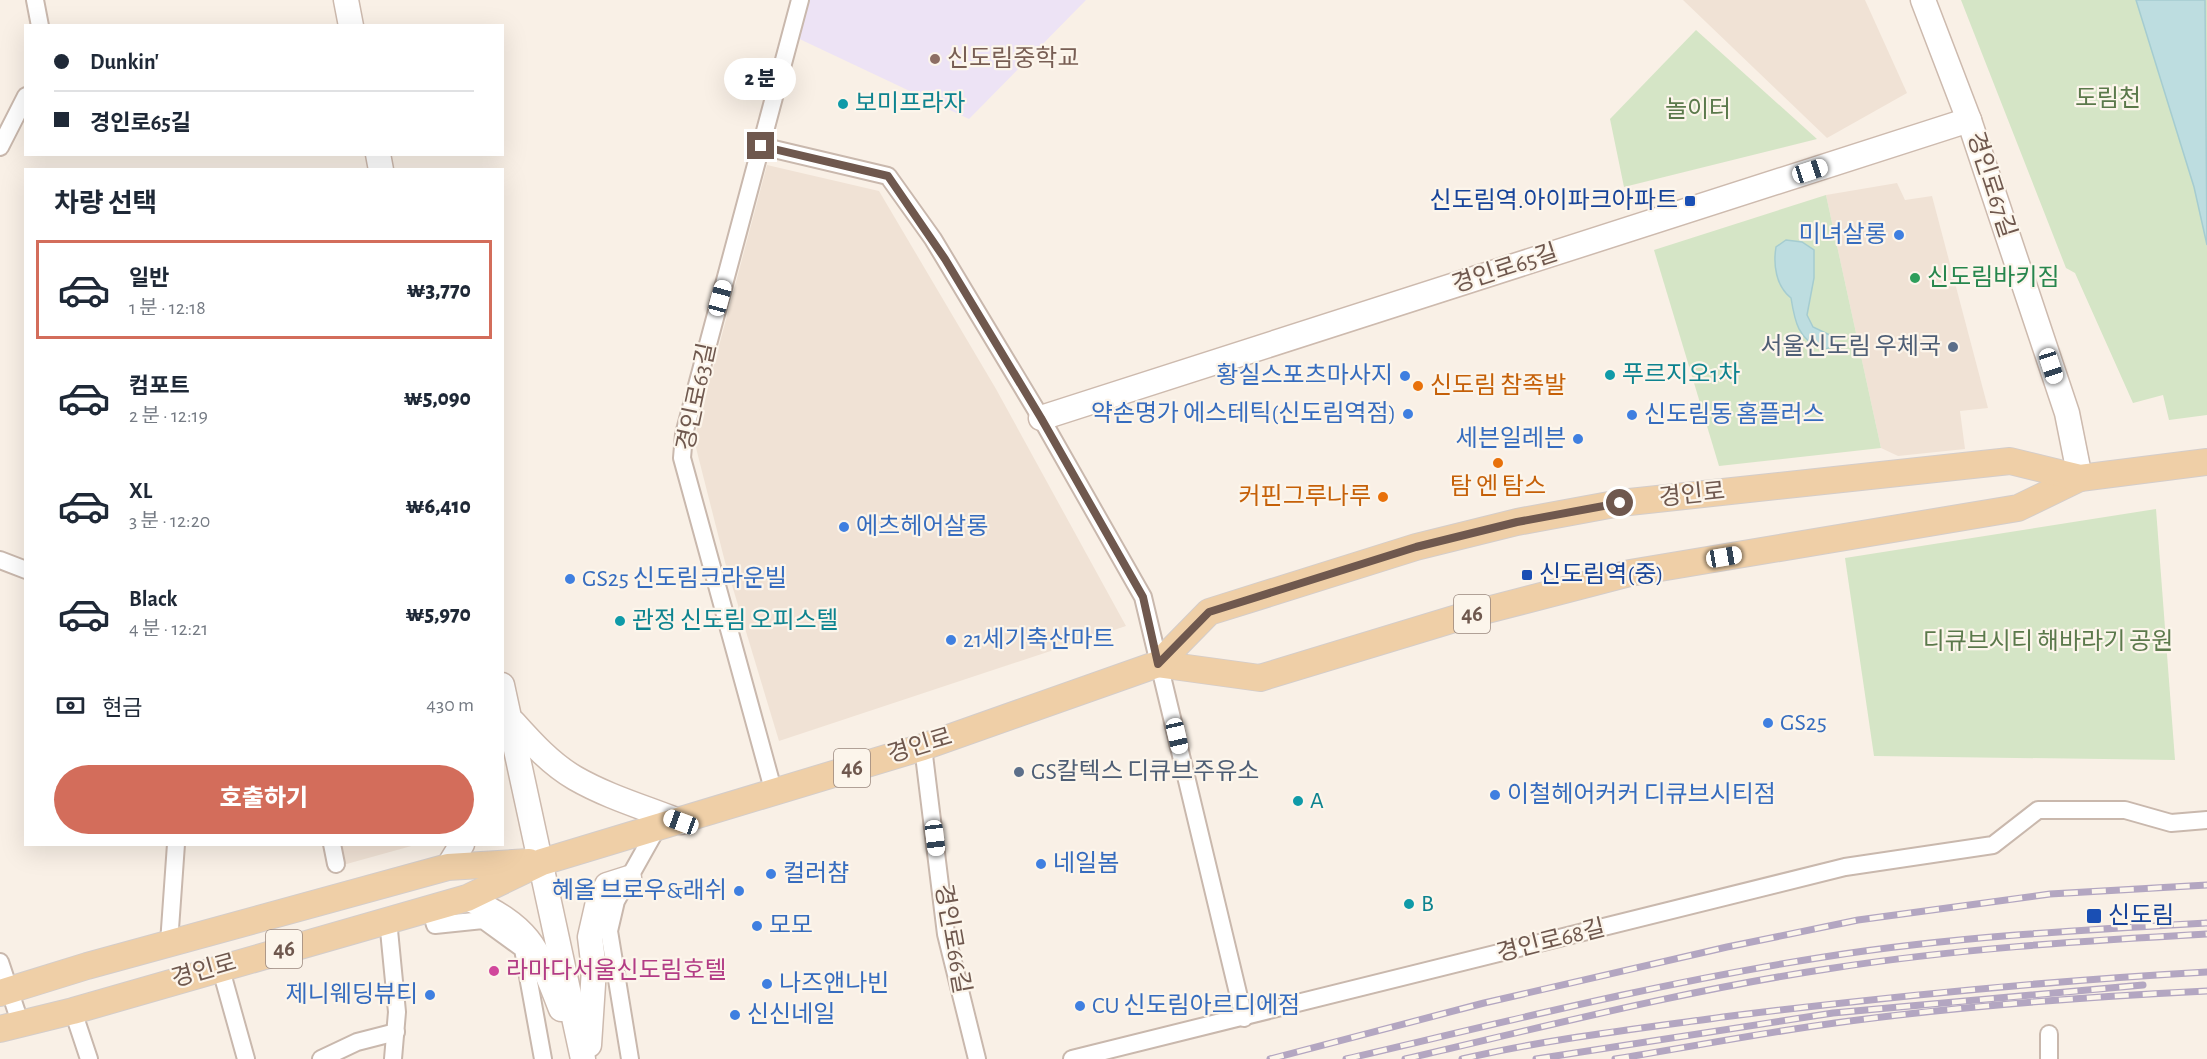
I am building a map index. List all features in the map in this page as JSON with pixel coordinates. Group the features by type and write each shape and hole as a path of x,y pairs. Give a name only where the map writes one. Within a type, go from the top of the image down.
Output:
{"main road":[{"name":"경인로","path":"10,1025 73,1011 220,966 467,898 542,862 924,747 1158,664 1209,612 1416,547 1517,522 1620,503 2010,460 2080,478"},
{"name":"경인로","path":"1158,664 1260,678 1464,616 1630,573 2018,508 2080,478 2207,462"},
{"name":"경인로","path":"4,992 169,943 448,867 542,862"}],"street":[{"path":"35,0 40,24"},
{"path":"346,0 351,24"},
{"name":"경인로63길","path":"774,793 682,458 684,434 800,0"},
{"name":"경인로67길","path":"1923,0 1969,120 2067,413 2080,478"},
{"path":"0,147 24,100"},
{"name":"경인로65길","path":"1041,418 1969,120"},
{"path":"761,146 888,176 933,239 1041,418 1143,597 1244,1018 1072,1059"},
{"path":"0,560 24,569"},
{"path":"504,692 542,862 581,1059"},
{"path":"504,748 512,721"},
{"path":"512,721 541,752 574,777 612,796 681,822"},
{"name":"경인로66길","path":"924,747 946,934 977,1059"},
{"name":"경인로68길","path":"1244,1018 1845,867 1993,845 2038,810 2126,810 2171,823 2207,820"},
{"path":"630,1059 609,931 616,901 657,828"},
{"name":"경인로","path":"169,943 176,846"},
{"path":"332,846 336,864"},
{"path":"448,867 461,846"},
{"path":"589,1059 594,969 590,937 592,926 598,902 607,885 629,878"},
{"path":"467,898 503,914 529,938 546,972 581,1059"},
{"path":"430,908 435,925 483,920 523,949 543,1059"},
{"path":"388,920 396,1032 393,1059"},
{"path":"0,962 10,1025"},
{"path":"220,966 246,1059"},
{"path":"73,1011 88,1059"},
{"path":"321,1059 357,1042 396,1032"},
{"path":"2049,1034 2049,1059"}],"shaded area":[{"name":"신도림중학교","path":"800,0 1086,0 969,119 791,35"},
{"path":"1683,0 1865,0 1907,93 1827,138"},
{"path":"767,165 879,191 996,389 1126,626 779,741 725,562 694,440"},
{"path":"1897,183 1905,200 1932,196 1988,408 1960,411 1965,449 1898,456 1881,448 1826,195"},
{"path":"339,846 411,846 343,865"}],"green space":[{"name":"도림천","path":"1961,0 2207,0 2207,415 2169,420 2163,395 2133,403 2075,273 2066,268"},
{"name":"놀이터","path":"1696,30 1817,139 1624,187 1610,119"},
{"path":"1826,195 1881,448 1719,466 1654,250"},
{"name":"디큐브시티 해바라기 공원","path":"2156,509 2175,760 1874,756 1845,558"}],"water":[{"name":"도림천","path":"2136,0 2205,0 2207,245 2194,187"},
{"path":"1786,240 1802,242 1814,250 1814,278 1807,315 1813,327 1834,337 1832,347 1822,350 1808,340 1799,329 1791,298 1782,288 1775,268 1776,247"}],"railway":[{"path":"1270,1059 1484,1003 1727,947 1858,920 2050,894 2207,885"},
{"path":"1346,1059 1704,978 1824,957 1967,939 2207,923"},
{"path":"1405,1059 1668,998 1827,969 1969,951 2207,934"},
{"path":"1462,1059 1592,1035 1723,1017 1904,996 2207,972"},
{"path":"1536,1059 1833,1013 2143,985"},
{"path":"1615,1059 1780,1031 1882,1017 2021,1003 2207,991"}],"place":[{"name":"신도림중학교","path":"935,59"},
{"name":"보미프라자","path":"843,104"},
{"name":"신도림역.아이파크아파트","path":"1690,201"},
{"name":"미녀살롱","path":"1899,235"},
{"name":"신도림바키짐","path":"1915,278"},
{"name":"서울신도림 우체국","path":"1953,347"},
{"name":"푸르지오1차","path":"1610,375"},
{"name":"황실스포츠마사지","path":"1405,376"},
{"name":"신도림 참족발","path":"1418,386"},
{"name":"약손명가 에스테틱(신도림역점)","path":"1408,414"},
{"name":"신도림동 홈플러스","path":"1632,415"},
{"name":"세븐일레븐","path":"1578,439"},
{"name":"탐 엔 탐스","path":"1498,463"},
{"name":"커핀그루나루","path":"1383,497"},
{"name":"에츠헤어살롱","path":"844,527"},
{"name":"신도림역(중)","path":"1527,575"},
{"name":"GS25 신도림크라운빌","path":"570,579"},
{"name":"관정 신도림 오피스텔","path":"620,621"},
{"name":"21세기축산마트","path":"951,640"},
{"name":"GS25","path":"1768,723"},
{"name":"GS칼텍스 디큐브주유소","path":"1019,772"},
{"name":"이철헤어커커 디큐브시티점","path":"1495,795"},
{"name":"A","path":"1298,801"},
{"name":"네일봄","path":"1041,864"},
{"name":"컬러챰","path":"771,874"},
{"name":"혜올 브로우&래쉬","path":"739,891"},
{"name":"B","path":"1409,904"},
{"name":"신도림","path":"2094,916"},
{"name":"모모","path":"757,926"},
{"name":"라마다서울신도림호텔","path":"494,971"},
{"name":"나즈앤나빈","path":"767,984"},
{"name":"제니웨딩뷰티","path":"430,995"},
{"name":"CU 신도림아르디에점","path":"1080,1006"},
{"name":"신신네일","path":"735,1015"}],"route":[{"path":"761,146 888,176 933,239 1041,418 1143,597 1158,664 1209,612 1416,547 1517,522 1620,503"}]}
